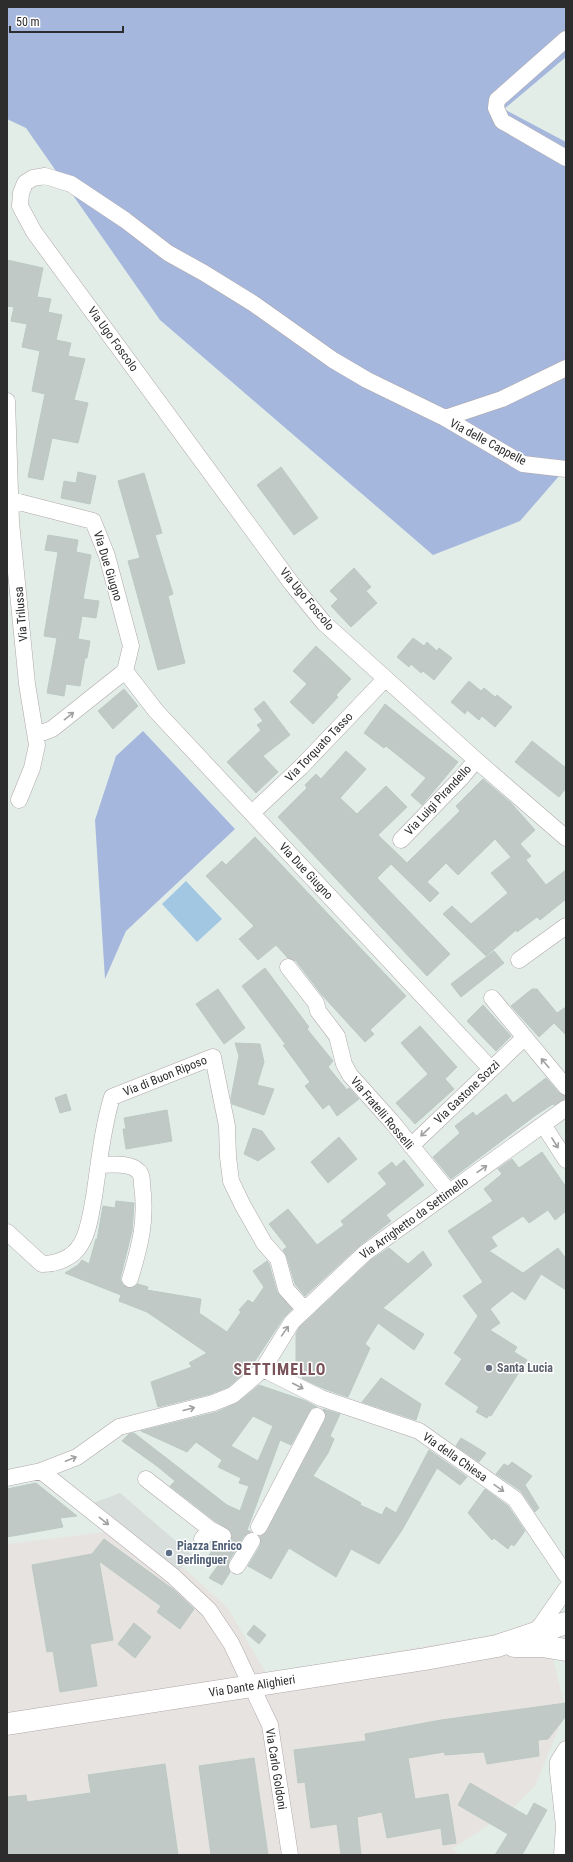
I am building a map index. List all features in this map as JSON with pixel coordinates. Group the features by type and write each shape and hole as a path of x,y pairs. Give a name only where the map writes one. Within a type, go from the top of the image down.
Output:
{"main road":[{"name":"Via Dante Alighieri","path":"7,1724 496,1646 566,1623"},
{"name":"Via Dante Alighieri","path":"496,1646 542,1646 566,1650"}],"street":[{"path":"566,39 497,100 496,108 502,121 566,158"},
{"name":"Via Ugo Foscolo","path":"445,418 367,380 333,360 247,300 204,273 168,253 125,220 70,184 45,176 33,178 26,183 21,193 20,206 34,232 292,584 324,623 476,760 566,838"},
{"name":"Via delle Cappelle","path":"445,418 502,399 566,368"},
{"name":"Via Trilussa","path":"7,401 11,522 27,684 37,745 32,768 19,800"},
{"name":"Via delle Cappelle","path":"445,418 523,464 566,469"},
{"name":"Via Due Giugno","path":"11,500 93,521 107,556 131,646 125,671 156,711 491,1069"},
{"path":"36,735 52,730 125,671"},
{"name":"Via Torquato Tasso","path":"252,813 301,767 385,679"},
{"name":"Via Luigi Pirandello","path":"401,840 462,777 476,760"},
{"path":"519,960 566,926"},
{"name":"Via Fratelli Rosselli","path":"288,967 316,1003 318,1011 337,1036 343,1053 344,1064 350,1075 392,1122 449,1192"},
{"path":"492,998 566,1088"},
{"name":"Via Gastone Sozzi","path":"410,1146 524,1038"},
{"name":"Via di Buon Riposo","path":"7,1232 42,1264 60,1262 72,1255 81,1244 90,1222 112,1097 213,1057 226,1119 228,1157 232,1181 242,1204 264,1243 278,1259 286,1289 304,1309"},
{"name":"Via Arrighetto da Settimello","path":"7,1478 41,1471 77,1457 119,1427 213,1403 233,1395 263,1369 282,1335 304,1309 365,1253 544,1126 566,1108"},
{"path":"544,1126 566,1160"},
{"path":"99,1165 130,1166 138,1171 141,1176 145,1205 143,1232 130,1279"},
{"name":"Via della Chiesa","path":"263,1369 322,1407 419,1431 515,1499 566,1574"},
{"path":"259,1527 322,1407"},
{"path":"41,1471 170,1573 209,1610 231,1643 252,1686"},
{"path":"146,1480 212,1535"},
{"path":"237,1566 252,1541"},
{"path":"533,1634 566,1589"},
{"name":"Via Carlo Goldoni","path":"252,1686 270,1725 290,1855"},
{"path":"562,1855 564,1826 558,1762 566,1749"}],"shaded area":[{"path":"7,7 566,7 566,57 504,109 566,142 566,468 520,521 433,555 160,320 26,128 7,119"},
{"path":"143,731 235,829 126,931 105,979 95,820 116,756"},
{"path":"186,881 222,919 197,942 162,904"},
{"name":"Piazza Enrico Berlinguer","path":"120,1493 193,1556 173,1576 85,1506"},
{"path":"139,1528 227,1607 266,1673 545,1626 566,1711 535,1786 510,1811 452,1849 461,1855 7,1855 7,1544"}],"building":[{"path":"7,260 43,268 37,297 51,299 48,312 62,315 56,340 71,343 68,356 85,359 74,400 88,403 78,443 52,438 43,480 28,477 45,394 32,391 40,351 22,347 27,324 11,321 14,307 7,306"},
{"path":"281,467 318,518 294,535 257,485"},
{"path":"78,472 96,476 90,504 61,498 64,481 76,483"},
{"path":"144,473 162,533 155,535 173,594 168,596 185,663 158,670 128,561 140,558 118,481"},
{"path":"48,535 78,540 76,552 91,555 83,599 99,601 96,618 82,616 78,639 90,641 80,686 66,684 64,696 47,693 57,638 44,636 58,552 45,550"},
{"path":"354,568 371,587 366,591 377,603 351,627 331,606 338,599 330,591"},
{"path":"413,638 424,646 427,642 437,651 439,648 452,658 434,680 423,671 421,673 411,664 409,667 397,657"},
{"path":"316,646 351,679 336,695 338,697 313,724 290,702 307,684 293,671"},
{"path":"469,681 481,691 484,688 495,697 497,695 512,707 495,727 482,716 479,720 467,710 465,714 451,702"},
{"path":"124,689 138,706 113,729 98,711"},
{"path":"264,701 290,735 263,756 278,772 256,793 227,762 261,730 257,725 263,721 254,709"},
{"path":"385,704 458,762 422,805 411,795 426,778 386,746 384,748 364,733"},
{"path":"532,741 566,768 566,788 559,797 515,762"},
{"path":"346,751 366,769 340,798 357,814 386,786 407,807 378,835 407,863 460,811 456,806 483,779 511,803 535,830 520,844 531,856 526,860 546,885 566,870 566,899 540,920 537,917 517,932 516,930 486,956 443,914 452,906 471,924 508,893 491,873 511,857 495,839 458,875 446,863 427,882 439,893 430,902 391,864 377,878 450,954 427,976 278,817 307,788 305,785 316,774 321,779"},
{"path":"255,837 406,996 370,1030 374,1034 365,1042 322,995 296,961 288,958 276,945 258,960 239,939 254,926 206,876 222,861 226,865"},
{"path":"494,951 504,963 461,997 451,984"},
{"path":"265,968 309,1027 307,1029 333,1061 328,1067 347,1090 349,1088 359,1099 337,1116 329,1104 323,1109 305,1086 310,1082 283,1045 286,1045 242,986"},
{"path":"218,989 245,1028 224,1044 196,1004"},
{"path":"532,989 537,989 557,1013 566,1007 566,1035 554,1023 539,1037 511,1006"},
{"path":"483,1005 511,1036 496,1051 467,1021"},
{"path":"420,1026 457,1067 445,1079 454,1089 415,1124 396,1103 428,1074 401,1043"},
{"path":"235,1043 260,1044 264,1062 257,1085 274,1089 264,1115 232,1104 231,1098 239,1056"},
{"path":"546,1078 559,1093 566,1096 566,1099 554,1105 553,1104 536,1115 451,1179 433,1157 460,1133 455,1126 473,1112 476,1116 506,1094 513,1103"},
{"path":"66,1094 71,1110 60,1113 55,1098"},
{"path":"167,1110 172,1141 126,1149 123,1129 126,1129 124,1118"},
{"path":"253,1128 262,1131 275,1149 258,1161 244,1154"},
{"path":"339,1137 357,1159 328,1183 311,1162"},
{"path":"542,1152 566,1187 566,1211 555,1220 548,1210 529,1223 523,1216 491,1237 497,1246 489,1251 523,1273 558,1248 566,1259 566,1290 541,1274 525,1300 512,1291 490,1309 500,1323 490,1330 517,1347 514,1352 527,1360 491,1416 489,1415 487,1418 476,1412 479,1407 445,1384 462,1359 454,1353 478,1316 463,1296 483,1282 448,1231 493,1201 484,1189 502,1174 498,1169 512,1159 519,1168"},
{"path":"404,1160 424,1185 386,1215 391,1221 359,1246 305,1296 295,1284 287,1257 283,1250 287,1247 269,1224 288,1209 317,1245 344,1225 341,1221 387,1184 378,1173 392,1162 396,1167"},
{"path":"116,1201 134,1203 132,1231 120,1279 123,1285 132,1288 138,1284 148,1287 147,1290 201,1299 199,1313 227,1332 241,1312 239,1310 248,1300 253,1303 264,1287 253,1271 267,1261 269,1264 277,1292 292,1309 284,1317 251,1367 228,1387 210,1394 158,1407 151,1382 192,1367 189,1363 207,1353 147,1312 119,1301 121,1295 65,1273 78,1265 82,1260 89,1264 96,1239 97,1240 103,1206 115,1208"},
{"path":"389,1248 408,1264 423,1251 432,1265 383,1308 424,1334 414,1350 378,1323 365,1344 370,1348 348,1397 303,1379 296,1361 296,1334 299,1328 371,1260"},
{"path":"381,1378 421,1404 416,1420 362,1402"},
{"path":"259,1385 306,1401 317,1407 312,1408 309,1412 291,1445 280,1440 247,1530 251,1532 244,1536 229,1561 228,1566 230,1572 222,1585 209,1578 219,1564 208,1557 217,1543 224,1545 231,1541 231,1531 215,1521 170,1486 175,1481 122,1441 129,1434 134,1433 227,1505 240,1511 249,1486 239,1483 241,1478 218,1467 222,1460 196,1442 187,1452 141,1431 217,1412 239,1402","holes":["253,1416 273,1426 258,1461 231,1446"]},
{"path":"323,1409 340,1414 330,1436 334,1439 328,1453 313,1476 361,1503 360,1505 382,1515 386,1507 396,1513 429,1450 467,1477 460,1485 437,1468 402,1530 379,1564 351,1549 336,1577 289,1548 271,1579 248,1566 260,1546 260,1536 267,1531 325,1420 326,1415"},
{"path":"461,1438 486,1453 479,1462 456,1446"},
{"path":"512,1462 532,1476 525,1485 539,1508 535,1512 521,1491 496,1474 504,1464 508,1466"},
{"path":"36,1483 77,1516 60,1518 63,1527 7,1537 7,1489"},
{"path":"485,1489 508,1506 525,1531 514,1546 511,1544 508,1549 494,1538 492,1540 468,1513"},
{"path":"104,1539 174,1590 194,1609 180,1629 157,1612 161,1606 99,1561 113,1640 90,1644 97,1686 60,1692 53,1651 47,1652 32,1565 92,1554"},
{"path":"134,1623 151,1637 135,1658 118,1644"},
{"path":"254,1625 266,1635 259,1644 247,1634"},
{"path":"566,1703 566,1716 548,1739 538,1740 539,1756 487,1764 484,1752 445,1755 444,1752 408,1758 415,1799 448,1794 456,1843 443,1845 441,1828 387,1838 382,1812 357,1817 361,1855 341,1855 337,1824 311,1828 305,1782 298,1783 294,1750 366,1741 365,1734 441,1720"},
{"path":"254,1758 268,1855 211,1855 199,1766"},
{"path":"165,1764 178,1855 7,1855 7,1797 26,1795 27,1802 91,1793 88,1775"},
{"path":"470,1783 527,1816 534,1803 547,1810 522,1855 495,1855 508,1834 458,1805"}],"place":[{"name":"Santa Lucia","path":"489,1368"},
{"name":"Piazza Enrico Berlinguer","path":"169,1553"}],"district":[{"name":"SETTIMELLO","path":"280,1369"}]}
